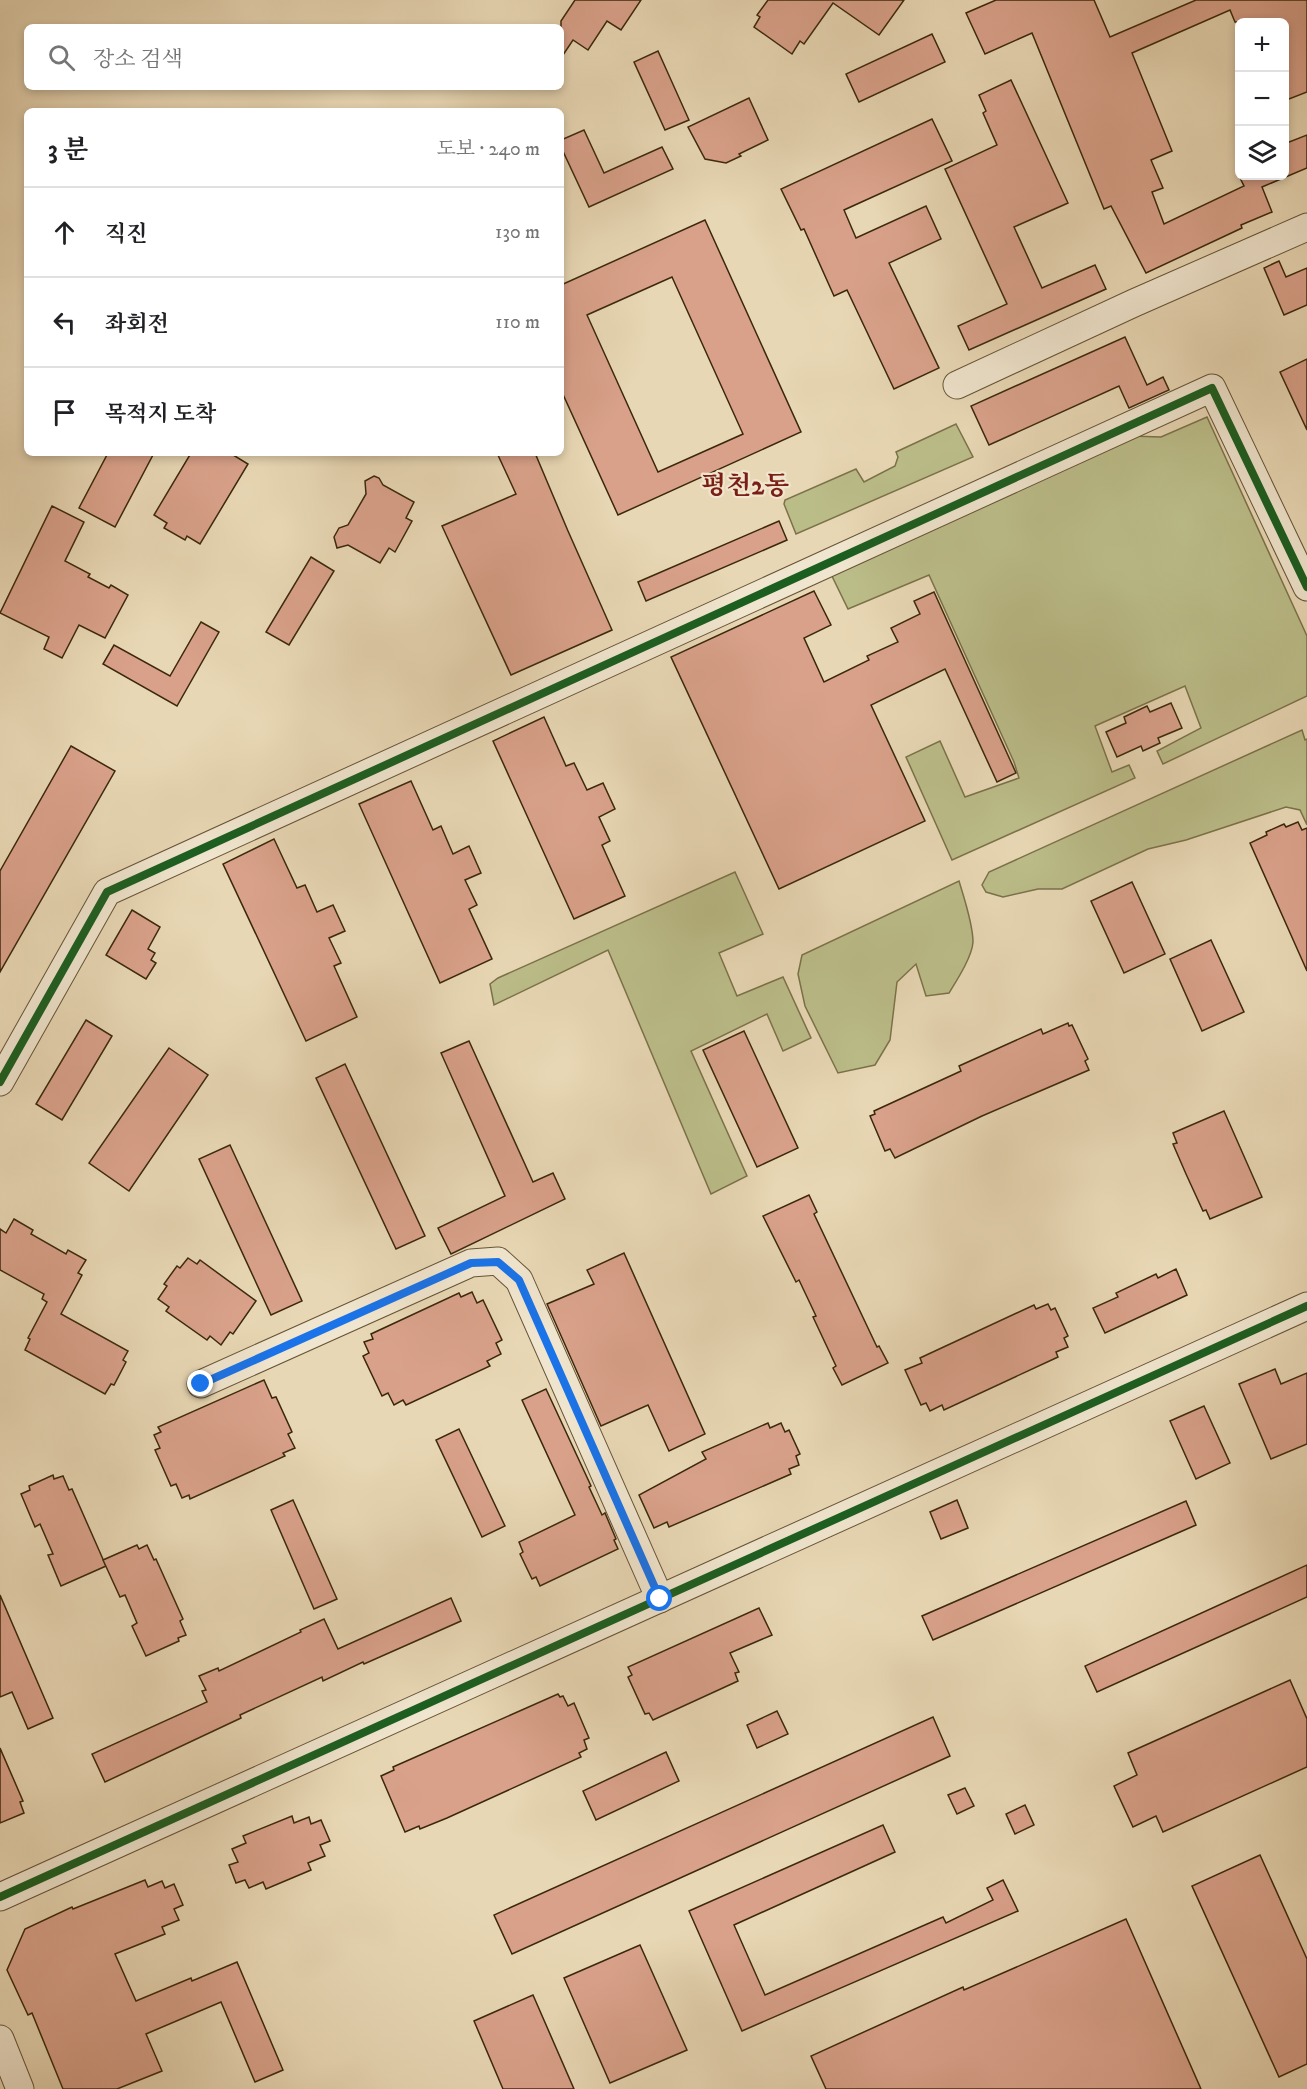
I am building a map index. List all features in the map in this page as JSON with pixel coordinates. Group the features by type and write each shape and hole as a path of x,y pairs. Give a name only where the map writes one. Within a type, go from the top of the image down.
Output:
{"street":[{"path":"957,386 1134,303 1307,227"},
{"path":"0,1083 106,892 1212,388 1307,586"},
{"path":"201,1384 471,1263 498,1262 519,1280 660,1599"},
{"path":"0,1897 1307,1306"},
{"path":"0,2039 20,2089"}],"green space":[{"path":"1207,417 1307,636 1307,696 1163,764 1157,751 1201,728 1185,686 1095,726 1112,772 1129,765 1135,778 952,860 906,757 940,741 965,797 1019,778 1014,762 929,575 848,609 830,572 1130,436 1161,437"},
{"path":"956,424 973,457 796,534 784,504 785,500 856,469 864,482 895,466 898,457 896,452"},
{"path":"1302,730 1305,740 1307,739 1307,825 1300,810 1286,807 1186,840 1148,849 1062,889 1038,889 1003,897 986,892 982,885 989,872"},
{"path":"735,872 763,934 719,953 737,996 783,977 811,1038 783,1051 767,1014 691,1051 747,1176 711,1194 608,950 494,1005 490,984 498,978"},
{"path":"959,881 970,919 973,942 967,961 949,993 926,996 916,964 897,982 890,1040 875,1065 838,1073 805,1006 798,974 802,955"}],"building":[{"path":"575,0 641,0 621,30 607,21 588,50 573,40 564,54 564,24 561,24"},
{"path":"768,0 904,0 879,35 833,3 804,44 800,41 792,54 754,27 760,17 757,15"},
{"path":"996,0 1094,0 1110,37 1196,0 1307,0 1307,92 1289,99 1289,18 1235,18 1235,22 1230,10 1132,53 1172,151 1151,160 1163,188 1152,192 1164,224 1244,186 1241,180 1279,180 1262,187 1272,212 1241,225 1242,228 1146,273 1111,206 1104,209 1032,33 985,54 966,13"},
{"path":"932,34 945,62 859,102 846,74"},
{"path":"658,51 689,120 665,130 634,62"},
{"path":"1011,80 1068,203 1014,227 1042,288 1095,265 1106,289 969,350 958,326 1007,304 945,169 997,145 983,113 986,111 979,95"},
{"path":"749,98 768,140 726,163 705,159 688,127"},
{"path":"932,119 952,161 844,210 856,238 926,206 941,239 889,263 939,368 894,389 847,290 834,296 804,229 801,230 781,189"},
{"path":"584,130 604,173 662,147 673,169 589,207 564,153 564,139"},
{"path":"1307,135 1307,168 1289,176 1289,142"},
{"path":"705,220 801,432 618,515 564,397 564,284","holes":["672,277 743,434 658,472 587,315"]},
{"path":"1279,261 1286,277 1307,268 1307,305 1284,315 1264,268"},
{"path":"1125,337 1147,385 1163,377 1169,390 1129,408 1119,386 989,445 971,406"},
{"path":"1307,359 1307,430 1280,372"},
{"path":"106,456 152,456 115,527 79,508"},
{"path":"189,456 235,456 248,464 200,544 187,536 185,540 164,528 167,523 154,515"},
{"path":"498,456 536,456 612,630 511,675 442,526 516,494"},
{"path":"374,476 379,478 383,485 414,502 406,518 412,521 395,552 389,548 380,563 348,545 337,548 334,537 339,528 348,525 366,494 365,481"},
{"path":"52,506 84,522 65,561 90,574 88,577 109,588 111,585 128,595 105,638 79,625 62,658 44,649 49,637 0,613"},
{"path":"779,521 787,540 646,601 638,582"},
{"path":"311,557 334,571 289,645 266,632"},
{"path":"814,591 831,625 804,638 824,682 869,660 867,656 898,642 891,628 920,614 914,601 934,592 1016,773 997,782 945,669 871,705 925,821 779,889 671,657"},
{"path":"201,622 219,632 177,706 103,664 114,645 170,676"},
{"path":"1171,703 1182,728 1158,738 1160,743 1143,751 1141,746 1117,757 1106,732 1126,723 1124,717 1147,706 1150,712"},
{"path":"544,717 566,766 574,763 587,790 603,783 615,809 599,817 610,841 602,845 625,896 574,919 493,741"},
{"path":"71,746 115,771 0,972 0,871"},
{"path":"411,781 433,830 441,826 453,854 469,846 481,873 465,880 477,905 469,909 492,959 440,983 359,804"},
{"path":"1298,822 1302,830 1307,828 1307,971 1250,843 1284,824 1286,827"},
{"path":"274,839 297,888 305,885 317,912 333,905 345,931 329,938 341,963 334,966 357,1017 306,1041 223,864"},
{"path":"1132,882 1165,954 1124,973 1091,901"},
{"path":"132,910 160,927 148,949 155,953 151,960 156,963 146,979 106,955"},
{"path":"1211,940 1244,1012 1202,1031 1170,959"},
{"path":"86,1020 112,1036 62,1120 36,1104"},
{"path":"1068,1023 1069,1026 1072,1025 1088,1059 1085,1061 1089,1070 982,1116 895,1158 890,1149 885,1151 870,1116 875,1114 874,1111 961,1071 959,1066 1041,1029 1043,1034"},
{"path":"744,1031 798,1148 757,1167 703,1050"},
{"path":"469,1041 533,1182 553,1173 565,1199 451,1254 438,1228 505,1196 441,1053"},
{"path":"169,1048 208,1075 129,1191 89,1163"},
{"path":"345,1064 425,1236 396,1249 316,1078"},
{"path":"1224,1111 1262,1197 1210,1219 1206,1210 1203,1211 1173,1144 1177,1143 1173,1133"},
{"path":"230,1145 302,1301 271,1315 199,1159"},
{"path":"809,1195 817,1212 814,1214 877,1347 879,1346 888,1363 842,1385 833,1368 836,1366 813,1317 816,1316 799,1280 796,1282 763,1216"},
{"path":"14,1219 33,1230 31,1234 66,1254 68,1250 86,1260 78,1273 82,1275 61,1314 128,1351 123,1360 126,1362 114,1385 111,1384 105,1394 25,1350 30,1339 28,1338 47,1302 42,1299 44,1294 0,1270 0,1229 6,1233"},
{"path":"624,1253 705,1434 669,1451 648,1405 601,1426 547,1304 594,1284 587,1270"},
{"path":"188,1258 197,1264 200,1260 256,1301 233,1334 230,1332 221,1345 210,1336 207,1340 166,1311 169,1307 158,1299 167,1286 164,1284 177,1266 180,1268"},
{"path":"1176,1269 1187,1295 1105,1333 1093,1308 1118,1297 1116,1293 1156,1274 1158,1278"},
{"path":"472,1292 477,1303 483,1300 502,1340 496,1343 501,1354 487,1361 490,1366 406,1405 403,1400 394,1405 388,1393 382,1396 363,1356 369,1353 364,1342 373,1339 371,1334 459,1293 461,1297"},
{"path":"1048,1304 1051,1310 1055,1308 1068,1336 1064,1338 1068,1347 1056,1352 1058,1357 944,1410 942,1405 930,1411 926,1403 921,1405 905,1370 922,1363 920,1358 1034,1305 1036,1309"},
{"path":"1275,1369 1281,1384 1307,1373 1307,1444 1271,1459 1239,1384"},
{"path":"264,1380 272,1398 276,1397 292,1432 288,1434 295,1448 283,1453 285,1456 190,1499 189,1495 182,1498 176,1484 171,1486 155,1450 160,1448 154,1435 161,1432 158,1427"},
{"path":"546,1389 602,1515 605,1513 618,1549 540,1586 536,1577 532,1579 520,1554 523,1552 519,1542 575,1515 522,1400"},
{"path":"1204,1406 1230,1463 1196,1479 1170,1421"},
{"path":"768,1423 770,1428 781,1423 785,1432 789,1430 800,1454 796,1456 799,1465 789,1469 791,1474 669,1527 667,1522 654,1528 639,1495 706,1459 702,1452"},
{"path":"459,1429 505,1526 482,1537 436,1440"},
{"path":"53,1475 54,1479 63,1476 69,1490 72,1489 106,1566 61,1586 48,1555 53,1554 40,1524 35,1527 21,1494 30,1490 29,1486"},
{"path":"293,1500 337,1599 314,1609 271,1510"},
{"path":"957,1500 968,1528 941,1539 930,1512"},
{"path":"1186,1501 1196,1525 933,1640 922,1616"},
{"path":"137,1545 139,1549 147,1545 154,1560 156,1559 183,1619 180,1621 186,1635 178,1638 179,1641 146,1656 132,1626 137,1623 125,1595 120,1597 103,1560"},
{"path":"1307,1565 1307,1597 1097,1692 1085,1666"},
{"path":"0,1595 53,1718 28,1729 12,1692 0,1697"},
{"path":"451,1598 461,1621 323,1681 322,1677 105,1782 92,1754 207,1702 202,1691 206,1690 199,1676 218,1668 219,1671 324,1619 338,1649"},
{"path":"759,1608 772,1635 730,1653 739,1672 735,1673 738,1681 653,1720 649,1713 645,1714 628,1677 632,1675 628,1667"},
{"path":"1290,1680 1307,1719 1307,1767 1163,1832 1156,1816 1133,1827 1114,1786 1137,1775 1128,1753"},
{"path":"558,1694 560,1697 563,1696 568,1706 574,1703 589,1738 584,1740 587,1749 579,1753 581,1757 447,1818 420,1829 419,1826 405,1832 381,1776 394,1770 393,1767"},
{"path":"777,1711 788,1734 757,1748 747,1725"},
{"path":"933,1717 950,1756 512,1954 494,1915"},
{"path":"0,1748 23,1801 20,1802 24,1813 0,1823"},
{"path":"666,1752 679,1781 596,1820 583,1791"},
{"path":"965,1788 974,1806 957,1814 948,1795"},
{"path":"1025,1805 1034,1825 1015,1834 1006,1814"},
{"path":"292,1816 294,1823 309,1817 311,1824 321,1820 330,1841 320,1845 325,1856 308,1863 311,1870 266,1889 263,1882 249,1888 245,1880 236,1883 229,1865 238,1862 232,1849 246,1843 243,1836"},
{"path":"883,1825 895,1852 734,1925 765,1995 943,1917 946,1923 993,1900 987,1888 1003,1880 1018,1911 742,2031 689,1911"},
{"path":"1260,1855 1307,1959 1307,2064 1279,2077 1192,1886"},
{"path":"145,1880 148,1887 162,1881 165,1888 174,1884 183,1905 174,1909 179,1920 162,1927 165,1934 115,1954 136,2001 237,1962 283,2070 255,2082 221,2002 146,2034 162,2071 117,2089 63,2089 32,2013 28,2015 7,1970 25,1929 72,1907 73,1909"},
{"path":"1126,1919 1201,2089 826,2089 811,2056 963,1987 964,1990"},
{"path":"640,1945 687,2050 610,2083 564,1978"},
{"path":"533,1995 574,2089 503,2089 474,2021"}],"cycle path":[{"path":"0,1082 107,892 1212,388 1307,587"},
{"path":"0,1897 1307,1306"}],"district":[{"name":"평천2동","path":"745,486"}],"route":[{"path":"201,1384 471,1263 498,1262 519,1280 660,1599"}]}
